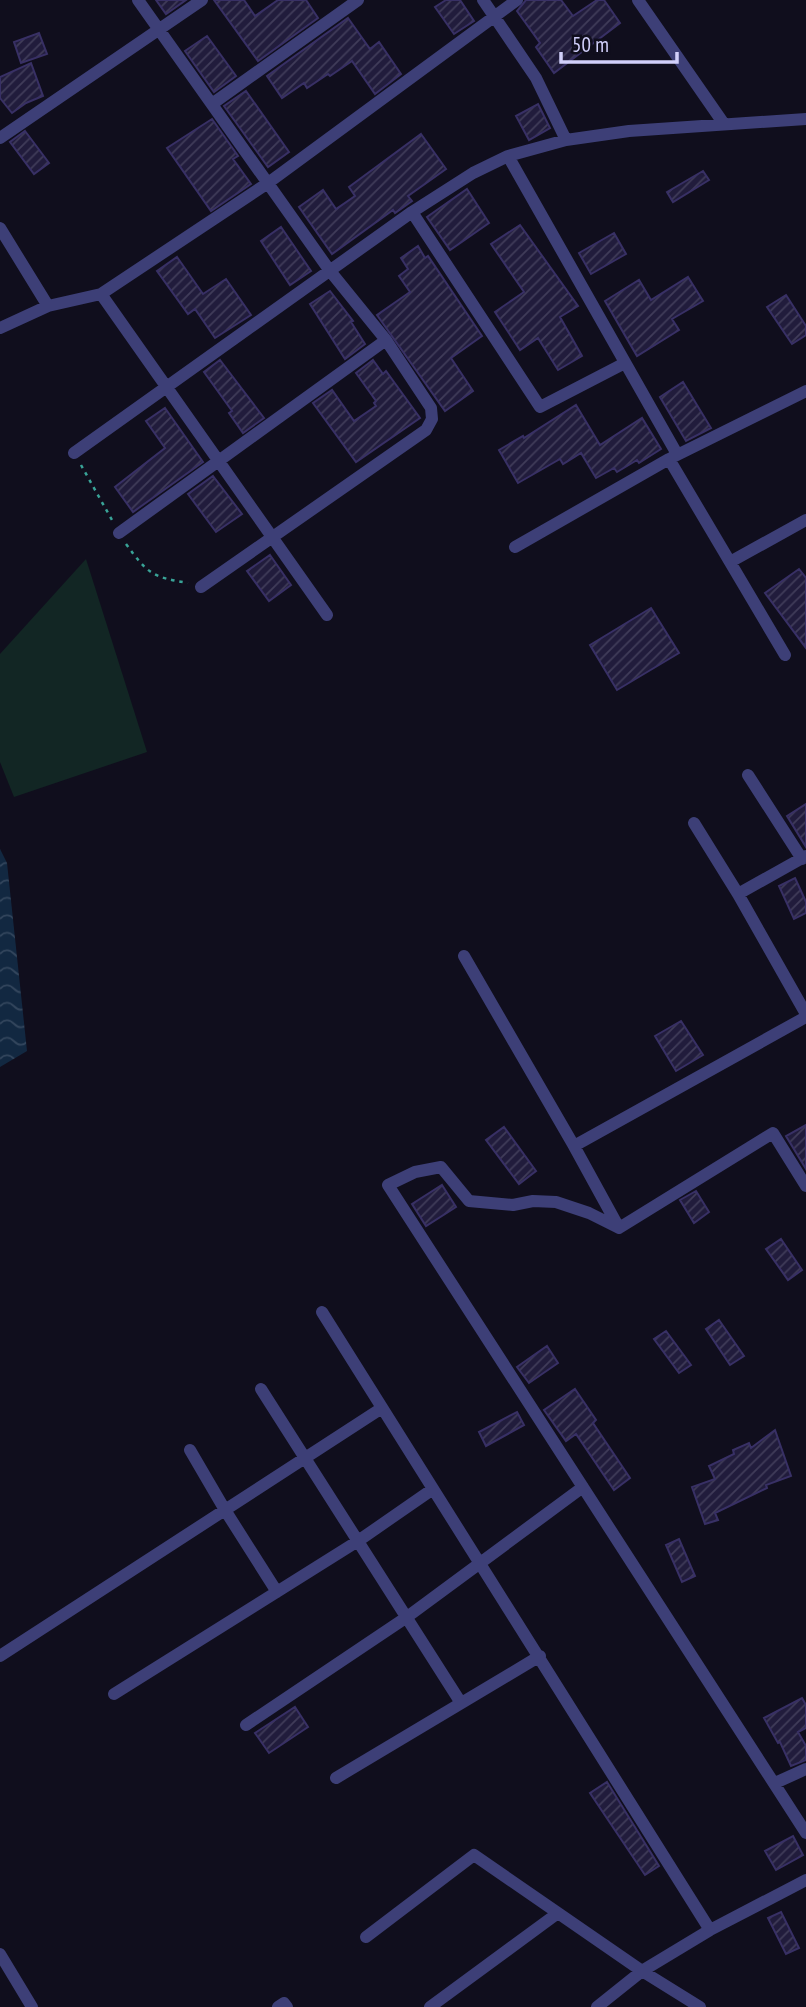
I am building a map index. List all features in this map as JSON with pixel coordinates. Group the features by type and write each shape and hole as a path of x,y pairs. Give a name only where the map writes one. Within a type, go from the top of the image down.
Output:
{"street":[{"path":"138,0 330,271 386,340 431,408 432,419 426,430 201,587"},
{"path":"0,138 202,0"},
{"path":"212,104 359,0"},
{"path":"483,0 536,78 566,140"},
{"path":"0,328 48,306 101,294 268,183 517,0"},
{"path":"638,0 724,124"},
{"path":"74,453 412,212 473,173 508,156 566,140 629,131 806,119"},
{"path":"508,156 625,363 730,562 785,655"},
{"path":"412,212 540,407 625,363"},
{"path":"0,228 48,306"},
{"path":"101,294 327,615"},
{"path":"119,533 386,340"},
{"path":"515,547 673,456 806,391"},
{"path":"730,562 806,520"},
{"path":"738,894 804,858 748,775"},
{"path":"574,1146 806,1016 738,894 694,823"},
{"path":"464,956 619,1227"},
{"path":"619,1227 773,1133 806,1186"},
{"path":"619,1227 556,1202 533,1201 513,1205 469,1201 441,1167 415,1172 388,1185 806,1833"},
{"path":"322,1312 710,1930"},
{"path":"261,1390 461,1703"},
{"path":"0,1656 382,1408"},
{"path":"190,1450 277,1592"},
{"path":"246,1725 407,1618 583,1487"},
{"path":"114,1694 358,1541 433,1489"},
{"path":"336,1778 540,1656"},
{"path":"775,1783 806,1769"},
{"path":"366,1937 474,1855 642,1971 700,2007"},
{"path":"597,2007 642,1971 710,1930 806,1880"},
{"path":"430,2007 558,1913"},
{"path":"0,1954 30,2006"},
{"path":"278,2007 284,2003 287,2007"}],"green space":[{"path":"86,559 147,752 14,797 0,762 0,654"}],"water":[{"path":"0,849 7,863 27,1051 0,1067"}],"building":[{"path":"156,0 186,0 166,14"},
{"path":"214,0 244,0 255,16 278,0 306,0 318,18 258,61"},
{"path":"446,0 460,0 474,21 454,34 435,7"},
{"path":"526,0 561,0 573,16 597,0 604,0 620,23 554,73 536,47 540,43 517,11"},
{"path":"348,18 370,49 379,42 401,74 375,94 352,61 307,88 304,83 282,98 267,76"},
{"path":"39,33 47,54 21,63 14,42"},
{"path":"207,36 236,76 214,92 185,51"},
{"path":"31,63 43,96 12,113 0,98 0,77"},
{"path":"246,91 289,152 268,167 224,106"},
{"path":"538,104 550,128 529,140 516,116"},
{"path":"212,119 238,156 233,159 251,184 211,211 167,148"},
{"path":"25,131 49,163 34,174 10,142"},
{"path":"421,134 446,169 408,196 412,201 395,213 393,210 332,254 299,207 323,190 336,209 355,196 349,187"},
{"path":"703,171 709,180 673,202 667,192"},
{"path":"467,189 489,223 450,250 427,217"},
{"path":"520,225 578,306 560,317 582,356 558,370 538,338 520,350 495,312 524,292 491,244"},
{"path":"281,227 311,271 290,285 261,241"},
{"path":"614,233 626,254 591,274 579,253"},
{"path":"418,246 425,258 428,256 482,336 451,358 473,391 445,411 377,315 410,292 399,276 408,269 401,258"},
{"path":"177,257 203,294 226,279 251,315 215,338 195,309 188,314 157,271"},
{"path":"688,277 703,301 672,319 679,330 637,356 605,301 639,280 651,300"},
{"path":"330,291 353,321 351,322 365,344 345,359 310,304"},
{"path":"786,295 806,326 806,335 792,344 767,307"},
{"path":"220,360 264,418 243,433 229,413 232,411 204,372"},
{"path":"373,360 383,374 386,371 420,418 356,462 313,403 332,390 354,421 376,406 376,401 356,373"},
{"path":"683,382 711,428 686,441 660,397"},
{"path":"576,405 600,445 642,418 661,449 639,463 637,460 617,472 614,468 596,478 581,453 563,464 560,459 518,483 499,450 523,436 524,438"},
{"path":"165,408 203,462 133,512 115,487 165,448 146,421"},
{"path":"213,476 242,514 216,532 188,494"},
{"path":"270,555 291,585 269,601 247,571"},
{"path":"799,569 806,578 806,648 765,593"},
{"path":"651,608 679,653 617,690 590,645"},
{"path":"806,804 806,847 787,816"},
{"path":"795,878 806,902 806,913 794,919 779,886"},
{"path":"681,1021 703,1055 676,1071 655,1036"},
{"path":"806,1125 806,1169 786,1136"},
{"path":"504,1127 536,1171 519,1184 486,1140"},
{"path":"442,1185 456,1207 426,1226 412,1204"},
{"path":"696,1191 709,1212 694,1223 680,1200"},
{"path":"781,1239 802,1270 788,1280 766,1249"},
{"path":"719,1320 744,1356 730,1365 706,1329"},
{"path":"666,1331 691,1365 679,1373 654,1339"},
{"path":"547,1346 558,1363 529,1383 517,1367"},
{"path":"575,1389 596,1420 593,1423 630,1478 614,1490 576,1434 566,1441 544,1410"},
{"path":"517,1412 524,1425 486,1446 479,1432"},
{"path":"775,1430 791,1476 766,1485 767,1488 715,1513 718,1520 705,1524 692,1487 715,1479 709,1466 749,1443 751,1448"},
{"path":"679,1539 695,1576 682,1582 666,1545"},
{"path":"802,1698 806,1705 806,1728 798,1732 806,1746 806,1760 791,1766 780,1742 778,1743 764,1718"},
{"path":"295,1707 308,1727 269,1753 255,1733"},
{"path":"607,1782 659,1866 645,1875 590,1793"},
{"path":"793,1836 803,1855 776,1870 765,1851"},
{"path":"781,1912 799,1948 786,1954 768,1918"}]}
